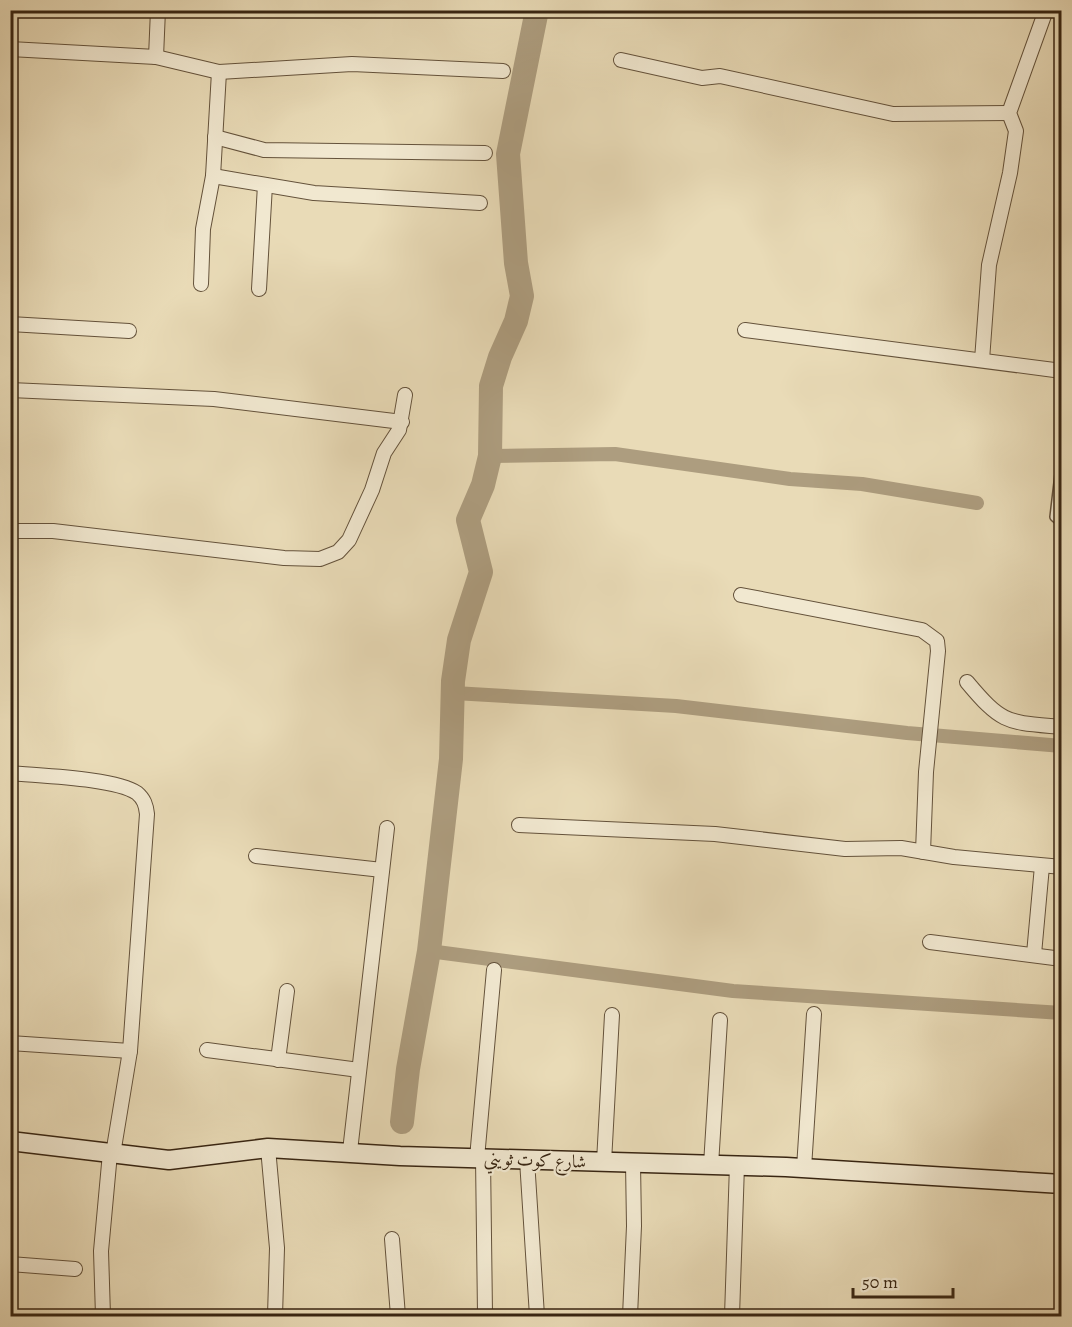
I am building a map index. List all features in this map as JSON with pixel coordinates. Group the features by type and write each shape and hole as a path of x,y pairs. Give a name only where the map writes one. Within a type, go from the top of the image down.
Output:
{"main road":[{"name":"شارع كوت ثويني","path":"10,1141 169,1160 268,1148 351,1151 400,1156 804,1168 1062,1184"}],"street":[{"path":"156,57 158,10"},
{"path":"982,360 989,265 1010,173 1016,131 1009,113 1046,10"},
{"path":"10,49 156,57 219,72 352,64 503,71"},
{"path":"621,60 702,78 720,76 893,114 1009,113"},
{"path":"201,284 203,229 213,176 219,72"},
{"path":"216,137 264,150 485,153"},
{"path":"213,176 314,192 480,203"},
{"path":"259,289 266,185"},
{"path":"10,324 129,331"},
{"path":"745,330 1062,371"},
{"path":"10,390 214,399 402,422"},
{"path":"10,531 53,531 284,558 321,559 338,552 349,540 372,490 384,453 402,422 405,394"},
{"path":"741,595 922,630 937,641 938,651 926,772 923,852"},
{"path":"967,682 1000,718 1017,723 1062,727"},
{"path":"10,773 107,784 125,788 137,794 145,802 147,814 130,1051 112,1153 101,1251 103,1317"},
{"path":"519,825 716,834 845,849 901,848 1062,867"},
{"path":"351,1151 387,828"},
{"path":"256,856 382,870"},
{"path":"1034,954 1042,866"},
{"path":"930,942 1062,959"},
{"path":"485,1314 480,1158 494,970"},
{"path":"278,1060 287,991"},
{"path":"604,1162 612,1014"},
{"path":"804,1168 814,1014"},
{"path":"711,1165 720,1020"},
{"path":"10,1043 130,1051"},
{"path":"207,1050 359,1070"},
{"path":"268,1148 277,1248 275,1317"},
{"path":"527,1160 537,1317"},
{"path":"630,1317 634,1226 633,1162"},
{"path":"732,1317 737,1166"},
{"path":"392,1239 399,1317"},
{"path":"10,1264 75,1269"}],"lane":[{"path":"1062,449 1054,517 1062,524"}],"waterway":[{"path":"402,1122 408,1069 429,951 451,759 453,681 459,640 481,572 468,520 483,485 490,456 491,386 500,357 516,321 522,296 516,263 508,154 537,10"},
{"path":"490,456 615,454 790,479 862,484 977,503"},
{"path":"454,693 676,706 907,733 1062,746"},
{"path":"429,951 733,991 1062,1013"}]}
